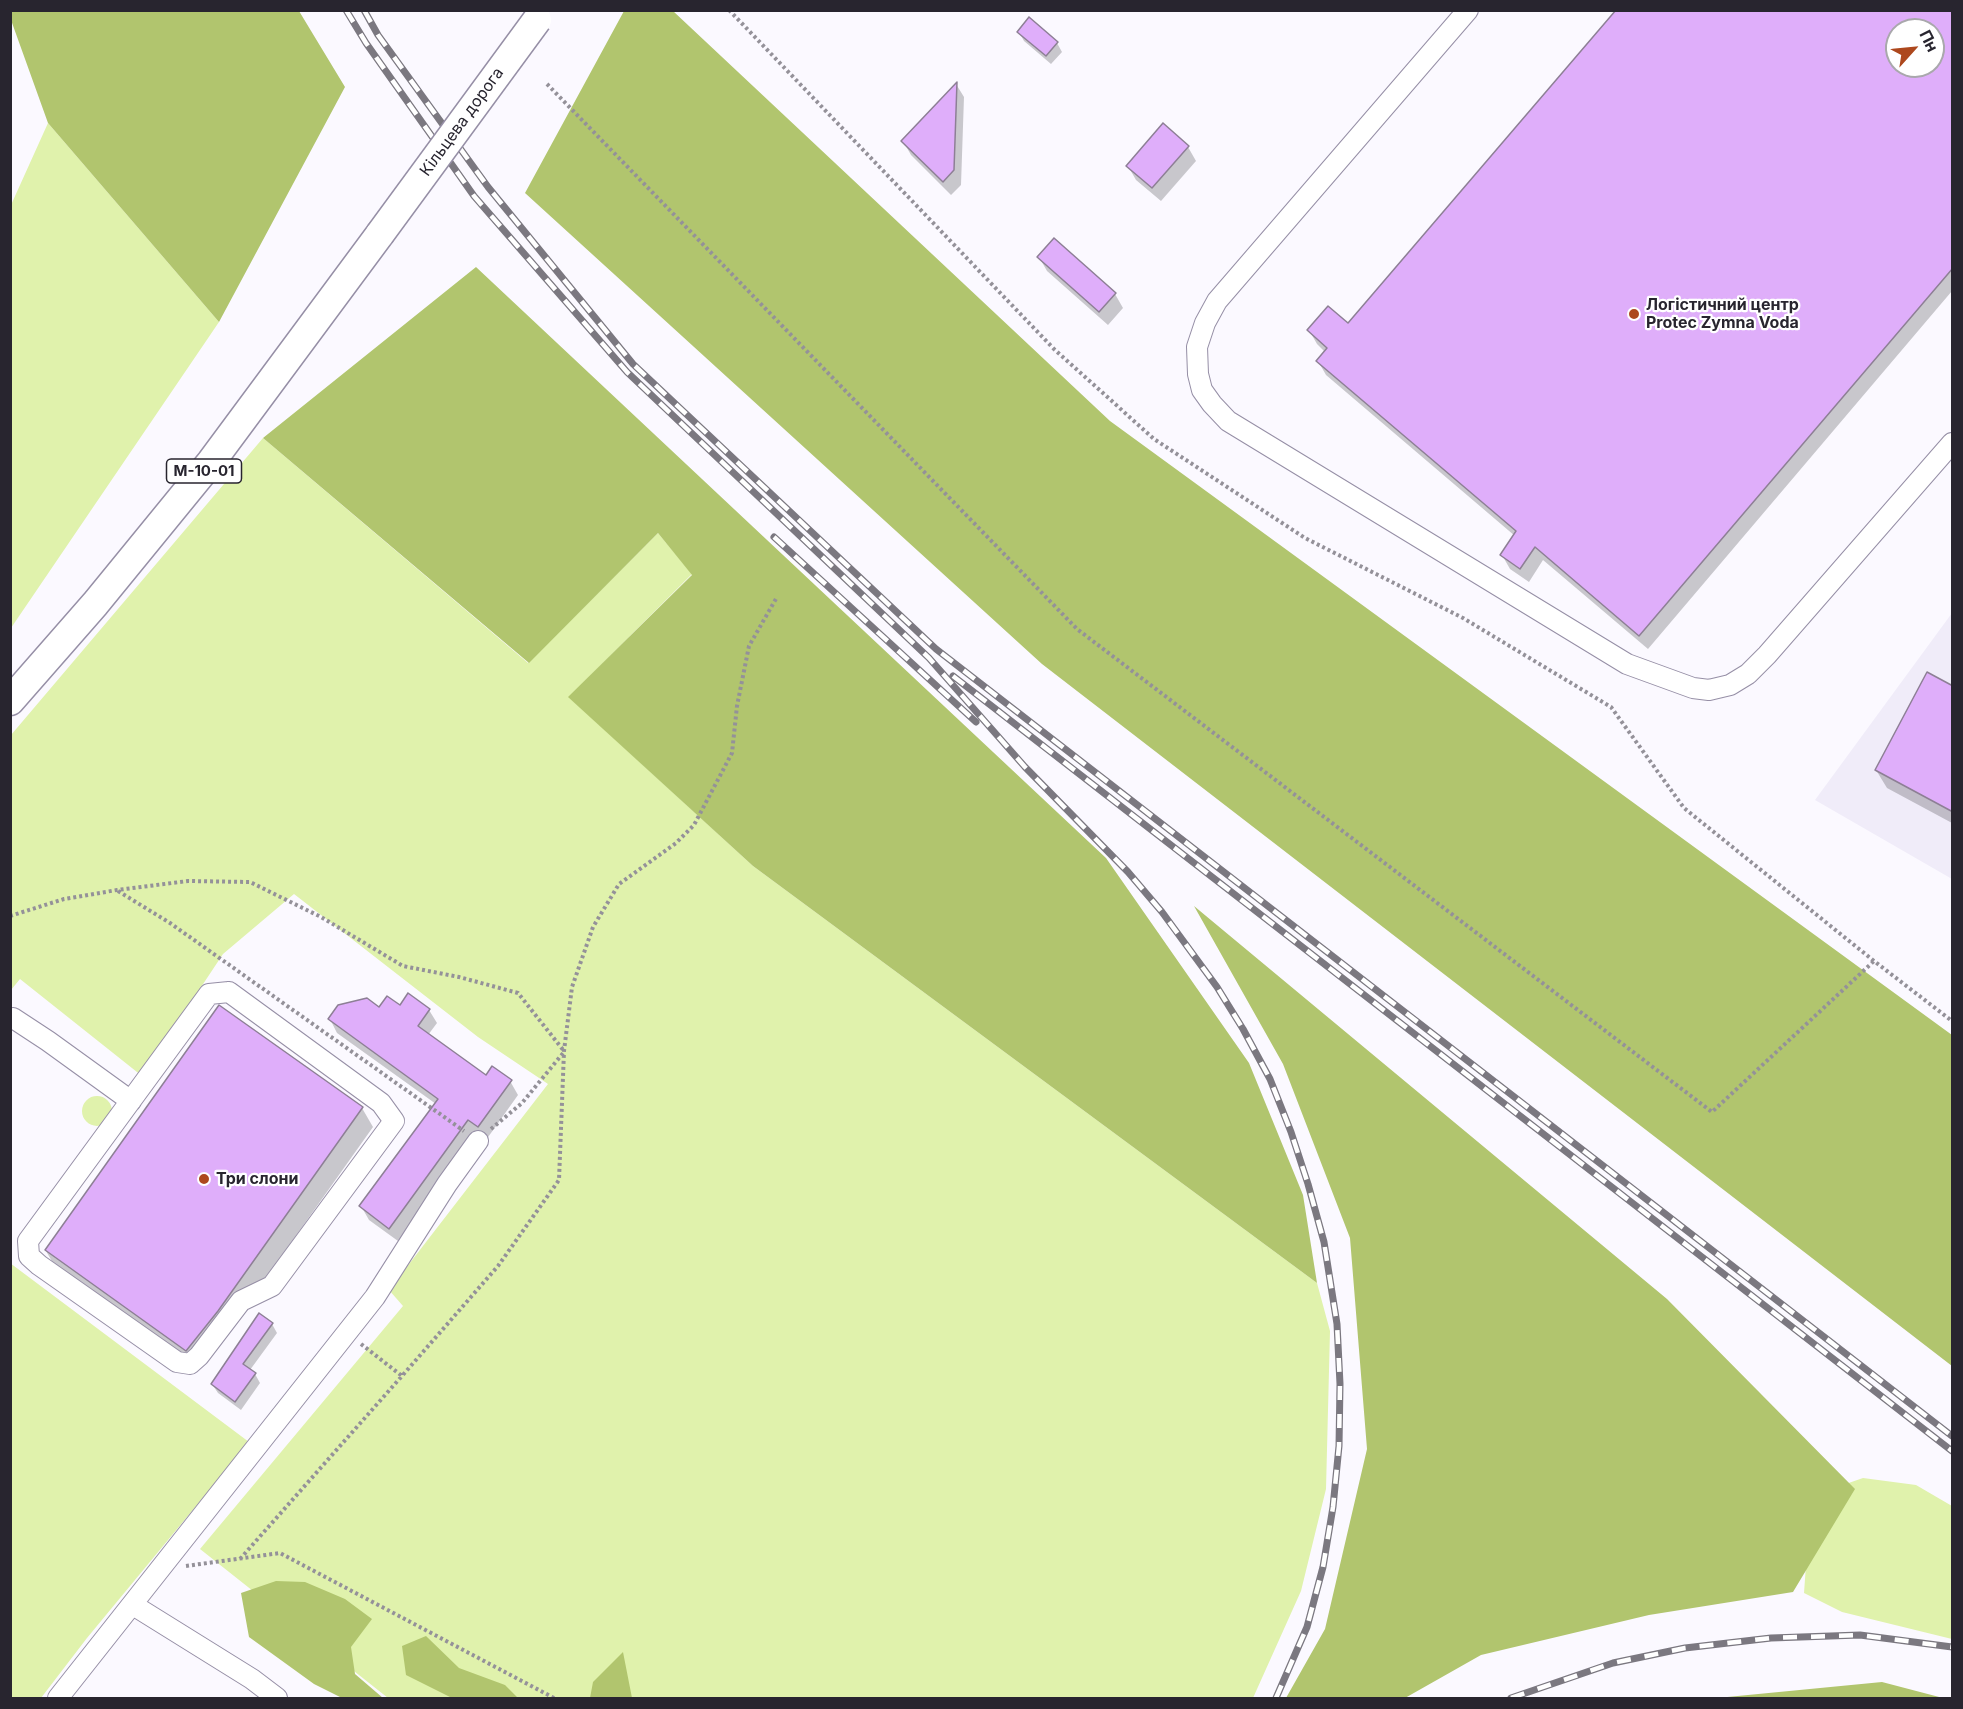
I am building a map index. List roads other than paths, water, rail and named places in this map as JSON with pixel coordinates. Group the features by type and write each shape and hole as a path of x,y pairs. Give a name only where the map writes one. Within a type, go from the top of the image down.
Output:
{"highway":[{"name":"Кільцева дорога","path":"10,701 95,604 211,462 540,15"}],"street":[{"path":"1468,10 1217,301 1204,323 1197,347 1198,374 1202,390 1228,421 1627,664 1693,688 1709,690 1730,685 1748,674 1767,655 1953,443"},
{"path":"229,992 381,1103 394,1121 272,1286 241,1301 199,1356 190,1364 177,1362 29,1256 28,1241 131,1101 209,994 229,992"},
{"path":"10,1019 13,1018 48,1041 131,1101"},
{"path":"58,1698 375,1297 447,1184 478,1141"},
{"path":"132,1605 252,1679 277,1698"}],"railway":[{"path":"346,10 366,43 474,196 627,372 929,658 1025,767 1128,872 1162,912 1217,987 1243,1029 1270,1079 1291,1132 1324,1242 1337,1324 1340,1384 1339,1446 1333,1507 1323,1567 1307,1627 1276,1698"},
{"path":"364,10 378,35 488,187 633,364 936,649 1952,1436"},
{"path":"774,537 976,722"},
{"path":"953,676 1952,1451"},
{"path":"1511,1698 1613,1663 1685,1648 1771,1638 1860,1635 1952,1647"}],"place":[{"name":"Логістичний центр Protec Zymna Voda","path":"1634,314"},
{"name":"Три слони","path":"204,1179"}]}
